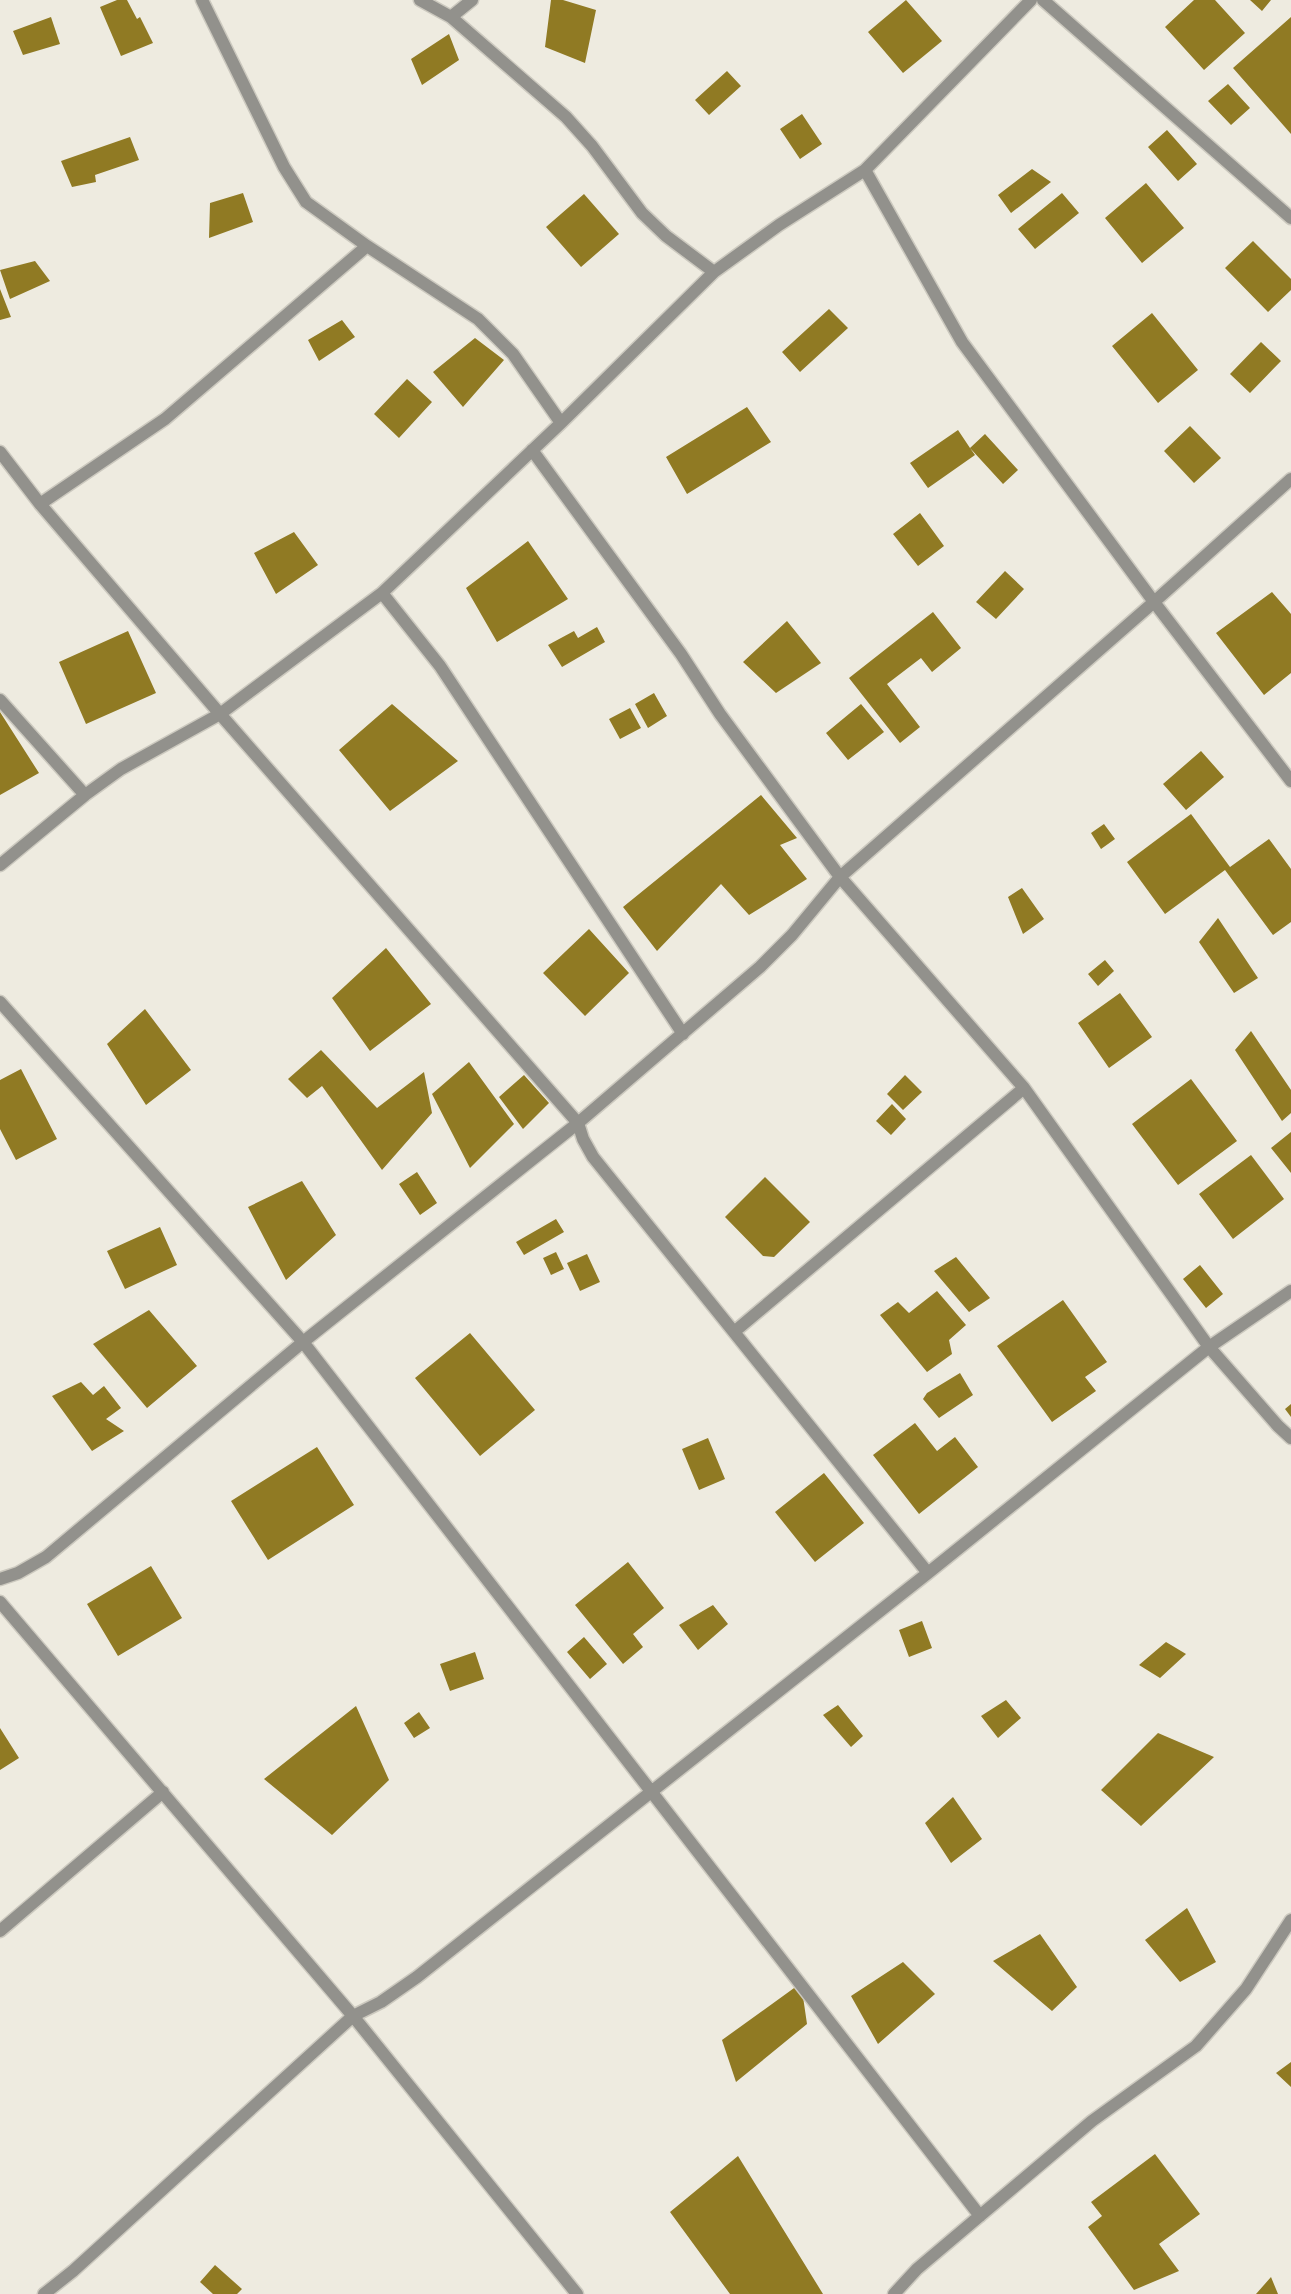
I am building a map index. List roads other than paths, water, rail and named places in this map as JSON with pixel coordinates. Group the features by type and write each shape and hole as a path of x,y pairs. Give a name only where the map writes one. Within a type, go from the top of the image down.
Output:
{"street":[{"path":"202,0 284,167 306,202 367,246 478,319 513,354 561,423"},
{"path":"420,0 451,17 566,117 592,146 642,213 666,236 714,272"},
{"path":"451,17 472,0"},
{"path":"0,865 85,795 120,769 220,714 382,593 561,423 714,272 779,225 865,170 1030,0"},
{"path":"1043,0 1291,218"},
{"path":"865,170 962,342 1154,602 1291,781"},
{"path":"40,504 165,419 367,246"},
{"path":"532,450 681,654 720,714 840,877 1024,1088 1209,1347 1278,1426 1291,1438"},
{"path":"0,452 40,504 220,714 578,1124 583,1139 593,1157 928,1573"},
{"path":"0,1579 18,1573 46,1557 303,1342 578,1124 760,967 792,935 840,877 1154,602 1291,479"},
{"path":"382,593 440,666 683,1034"},
{"path":"0,700 85,795"},
{"path":"0,1002 303,1342 652,1790 980,2216"},
{"path":"734,1332 1024,1088"},
{"path":"44,2294 73,2271 353,2016 381,2002 417,1977 928,1573 1209,1347 1291,1291"},
{"path":"0,1602 353,2016 577,2294"},
{"path":"0,1931 163,1792"},
{"path":"894,2294 917,2269 1092,2121 1196,2046 1246,1988 1291,1920"}]}
